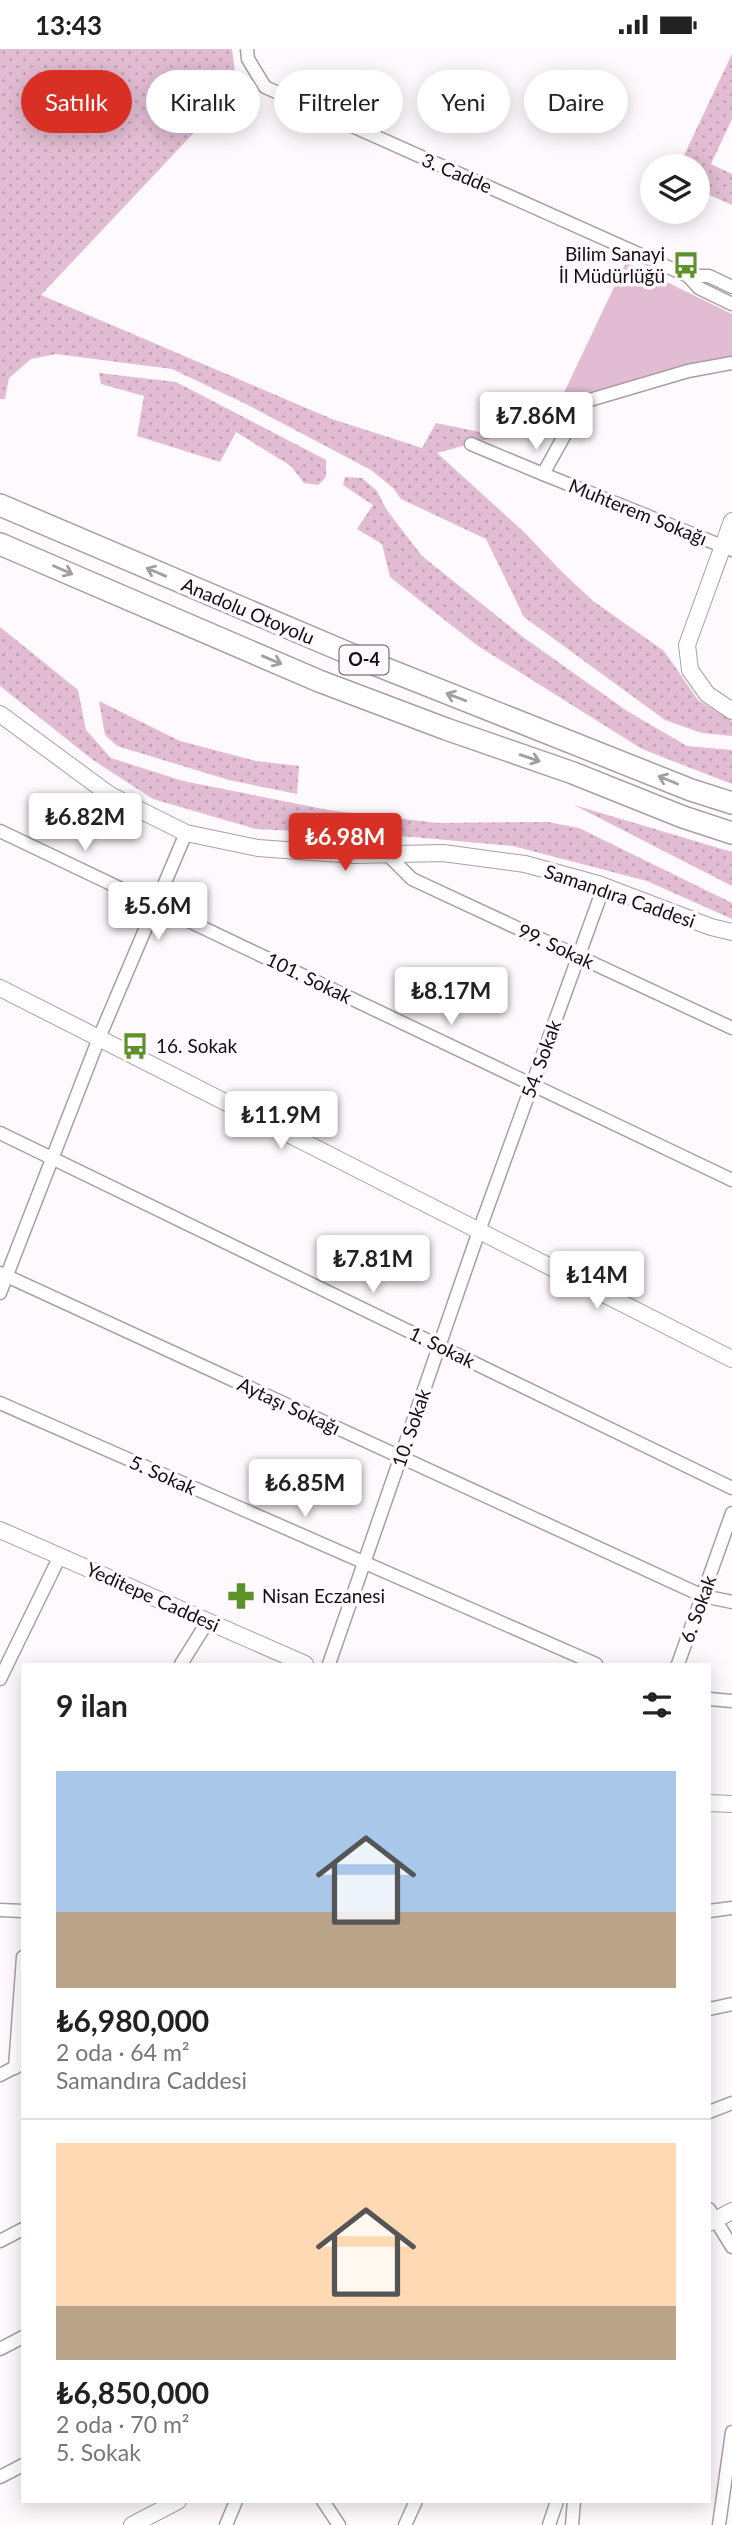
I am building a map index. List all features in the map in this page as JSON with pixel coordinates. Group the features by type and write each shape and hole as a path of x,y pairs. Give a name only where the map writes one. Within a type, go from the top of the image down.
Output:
{"highway":[{"name":"Anadolu Otoyolu","path":"0,505 381,667 691,790 732,803"},
{"name":"Anadolu Otoyolu","path":"0,544 318,681 573,773 683,817 732,832"}],"street":[{"name":"3. Cadde","path":"247,49 248,59 265,87 688,276"},
{"path":"688,276 709,276 732,286"},
{"path":"688,276 699,288 732,304"},
{"name":"Muhterem Sokağı","path":"543,474 583,402 688,371 732,363"},
{"name":"Muhterem Sokağı","path":"471,444 727,549"},
{"path":"732,520 727,549 687,645 690,670 707,694 732,711"},
{"name":"Samandıra Caddesi","path":"0,714 110,795 186,833 258,848 354,855 443,853 525,864 604,886 711,927 732,932"},
{"name":"101. Sokak","path":"0,831 732,1180"},
{"path":"0,1293 4,1275 99,1038 186,833"},
{"name":"99. Sokak","path":"387,854 412,879 732,1028"},
{"name":"54. Sokak","path":"479,1231 604,886"},
{"path":"0,988 732,1359"},
{"name":"1. Sokak","path":"0,1133 732,1488"},
{"name":"10. Sokak","path":"329,1663 479,1231"},
{"name":"Aytaşı Sokağı","path":"4,1275 703,1596 732,1602"},
{"name":"5. Sokak","path":"0,1403 594,1663"},
{"name":"6. Sokak","path":"678,1663 732,1513"},
{"name":"Yeditepe Caddesi","path":"0,1530 303,1663"},
{"path":"0,1679 60,1556"},
{"path":"182,1663 208,1621"},
{"path":"711,1699 732,1701"},
{"path":"711,1803 732,1804"},
{"path":"711,1911 732,1908"},
{"path":"0,1910 21,1911"},
{"path":"711,2008 732,2004"},
{"path":"0,2075 19,2066 21,2012"},
{"path":"711,2111 732,2103"},
{"path":"732,2211 711,2217 732,2248"},
{"path":"0,2241 21,2230"},
{"path":"0,2349 21,2338"},
{"path":"719,2525 732,2432"},
{"path":"0,2477 21,2467"},
{"path":"132,2525 174,2503"},
{"path":"226,2525 235,2503"},
{"path":"324,2503 340,2525"},
{"path":"405,2525 415,2503"},
{"path":"549,2525 556,2503"},
{"path":"572,2525 574,2503"}],"shaded area":[{"path":"0,49 232,49 235,70 146,70 146,133 194,133 41,295 332,419 422,448 436,423 499,436 437,453 523,531 593,601 664,651 698,700 732,721 732,736 702,733 665,720 524,617 486,539 401,499 393,488 371,470 246,404 172,369 56,354 31,359 9,378 5,399 0,399"},
{"path":"732,54 732,119 711,164 732,174 732,205 710,195 710,154 685,154"},
{"path":"626,262 732,314 732,361 690,366 551,420"},
{"path":"99,373 176,382 326,460 326,477 318,485 304,483 291,466 236,432 220,462 137,436 144,396 101,384"},
{"path":"345,477 362,478 377,491 386,509 422,556 523,637 627,711 687,746 732,750 732,784 642,749 478,646 390,577 382,544 357,529 373,505 343,485"},
{"path":"0,627 78,690 86,730 111,758 183,781 328,810 438,823 548,822 579,828 732,903 732,919 647,881 513,846 413,837 256,829 153,799 93,760 0,686"},
{"path":"99,701 180,741 256,761 299,766 297,794 229,780 117,746 105,735"},
{"path":"574,805 732,852 732,886"}],"place":[{"name":"Bilim Sanayi İl Müdürlüğü","path":"686,265"},
{"name":"16. Sokak","path":"135,1046"},
{"name":"Nisan Eczanesi","path":"241,1596"}]}
